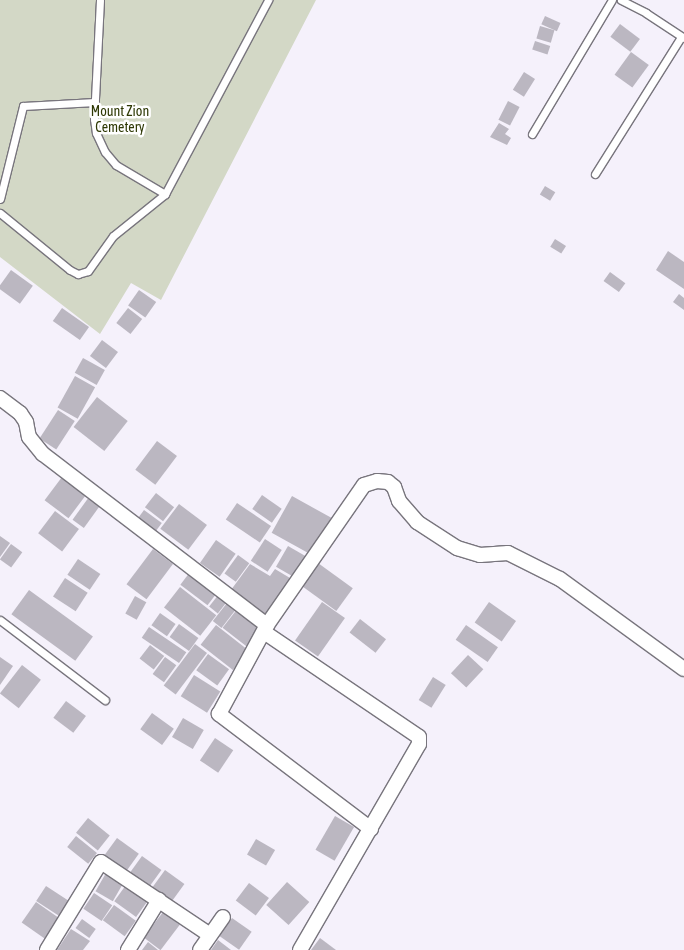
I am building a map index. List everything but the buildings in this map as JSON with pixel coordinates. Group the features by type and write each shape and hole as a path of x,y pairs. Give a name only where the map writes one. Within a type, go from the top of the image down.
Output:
{"street":[{"path":"0,398 20,413 26,422 29,437 43,454 266,628 419,737 419,744 300,950"},
{"path":"371,829 218,714 266,628 364,485 376,481 388,482 394,487 399,501 417,522 457,548 480,555 508,554 560,579 684,670"},
{"path":"47,950 102,862 210,936"},
{"path":"128,950 159,900"},
{"path":"200,950 223,917"}],"lane":[{"path":"100,0 95,102 96,133 111,161 165,194"},
{"path":"0,213 70,270 83,274 92,266 113,236 165,194 268,0"},
{"path":"532,134 612,0"},
{"path":"594,174 683,38 646,13 621,0"},
{"path":"0,199 23,106 95,102"},
{"path":"0,620 105,700"}],"green space":[{"name":"Mount Zion Cemetery","path":"0,0 316,0 161,300 131,283 100,334 0,257"}]}
